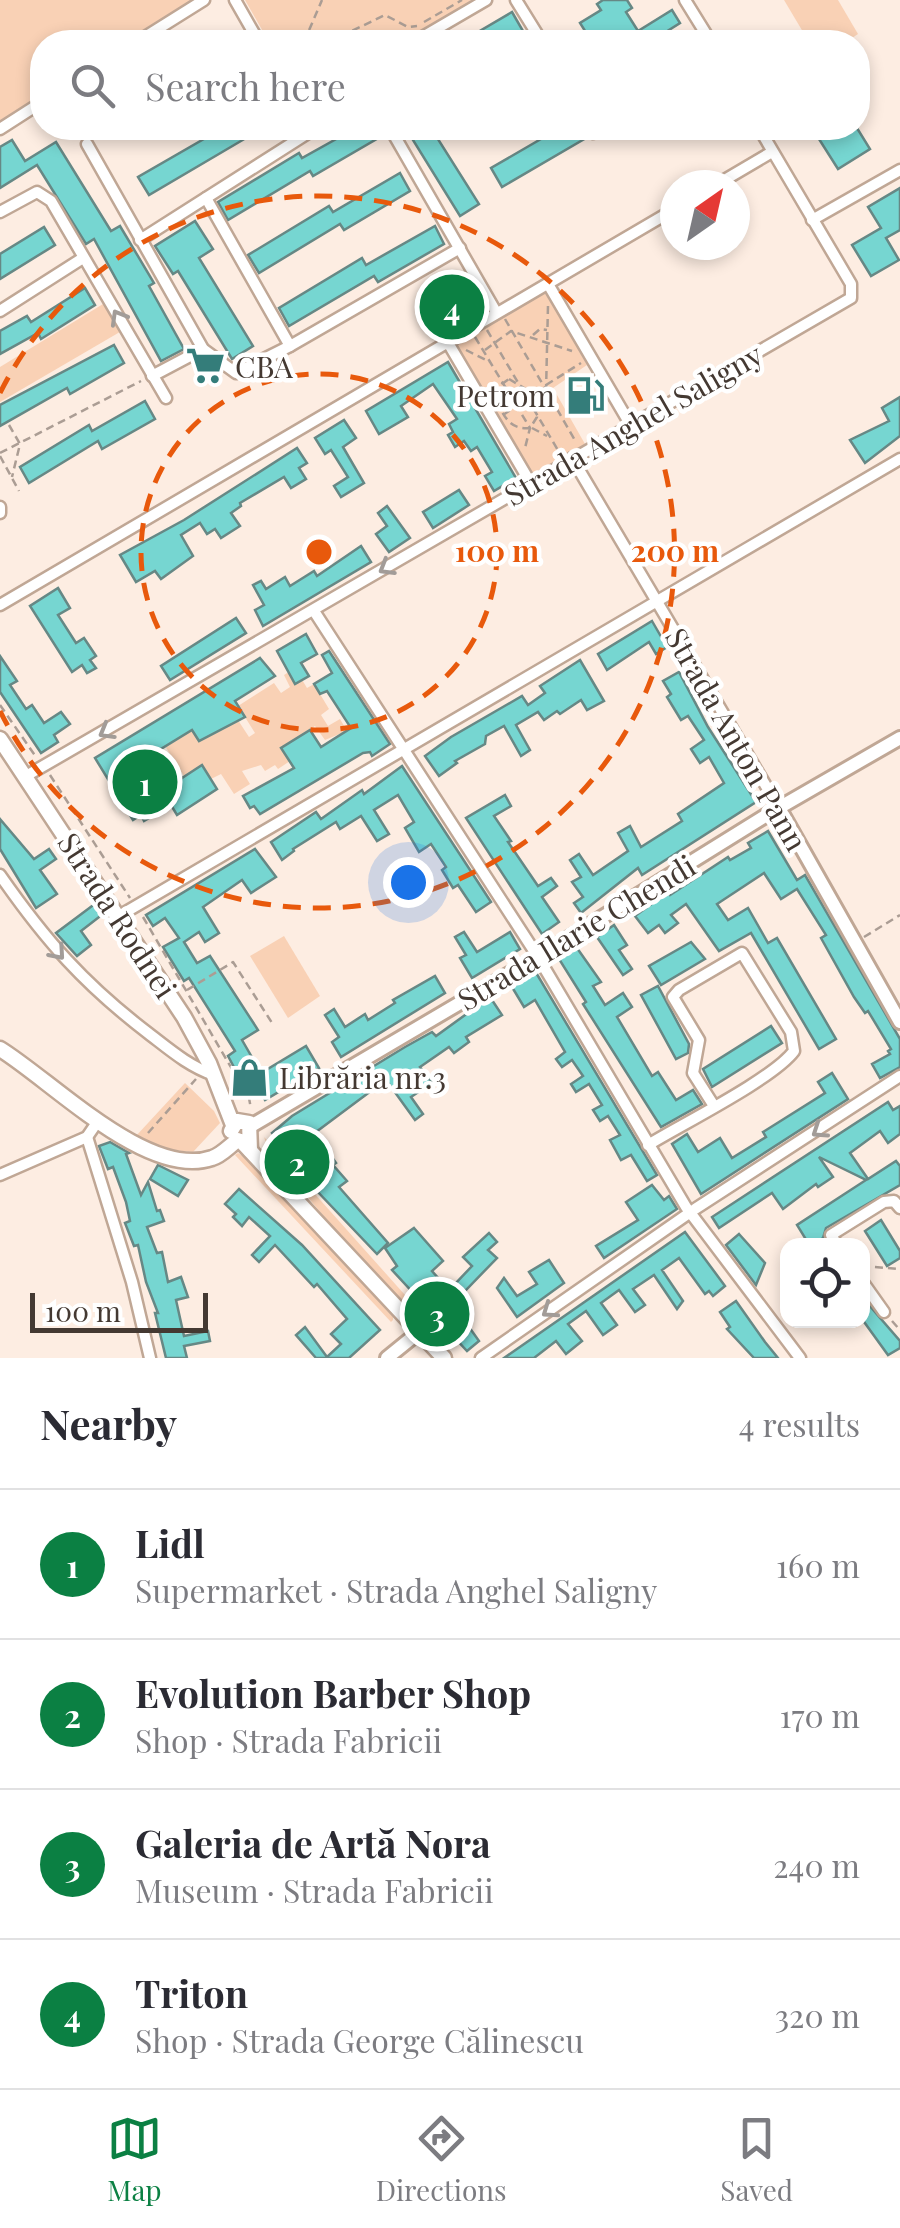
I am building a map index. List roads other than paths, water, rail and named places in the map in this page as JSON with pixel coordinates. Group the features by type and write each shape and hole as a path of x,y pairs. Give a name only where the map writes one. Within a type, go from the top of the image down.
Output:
{"main road":[{"name":"Strada Rodnei","path":"0,738 184,1017 242,1134 444,1358"},
{"path":"0,1049 98,1120 167,1157 188,1162 205,1160 242,1134"}],"street":[{"path":"156,30 204,0"},
{"path":"235,0 252,30"},
{"path":"435,30 486,0"},
{"path":"516,0 534,30"},
{"path":"685,0 704,30"},
{"path":"0,129 30,110"},
{"path":"140,240 293,140"},
{"path":"397,140 499,313"},
{"path":"766,140 812,220 900,170"},
{"path":"87,144 203,349 236,373 460,248"},
{"path":"741,170 772,152"},
{"path":"0,212 30,194 44,194 52,201 166,398"},
{"path":"206,198 290,346"},
{"path":"0,606 660,218"},
{"name":"Strada Anghel Saligny","path":"26,776 567,458 851,298 852,284 812,220"},
{"path":"0,311 83,258"},
{"path":"548,284 630,424"},
{"path":"447,340 530,482"},
{"path":"152,376 203,349"},
{"name":"Strada Anton Pann","path":"567,458 779,808 900,1022"},
{"path":"119,916 900,459"},
{"path":"314,610 538,957 690,1212 800,1358"},
{"name":"Strada Ilarie Chendi","path":"242,1134 900,738"},
{"path":"0,874 44,936 80,977 186,1062 214,1075"},
{"path":"648,1145 714,1106 782,1064 794,1050 791,1032 742,953 678,990 674,997 699,1040 693,1073 714,1106"},
{"path":"481,1358 690,1212 900,1076"},
{"path":"0,1174 86,1137 98,1120"},
{"path":"86,1137 132,1282 150,1358"},
{"path":"833,1238 831,1235 884,1202 894,1202 900,1208"},
{"path":"870,1292 884,1312"},
{"path":"387,1358 419,1332"}],"place":[{"name":"Triton","path":"452,307"},
{"name":"CBA","path":"205,366"},
{"name":"Petrom","path":"585,395"},
{"name":"Lidl","path":"145,782"},
{"name":"Librăria nr.3","path":"249,1077"},
{"name":"Evolution Barber Shop","path":"297,1162"},
{"name":"Galeria de Artă Nora","path":"437,1314"}]}
